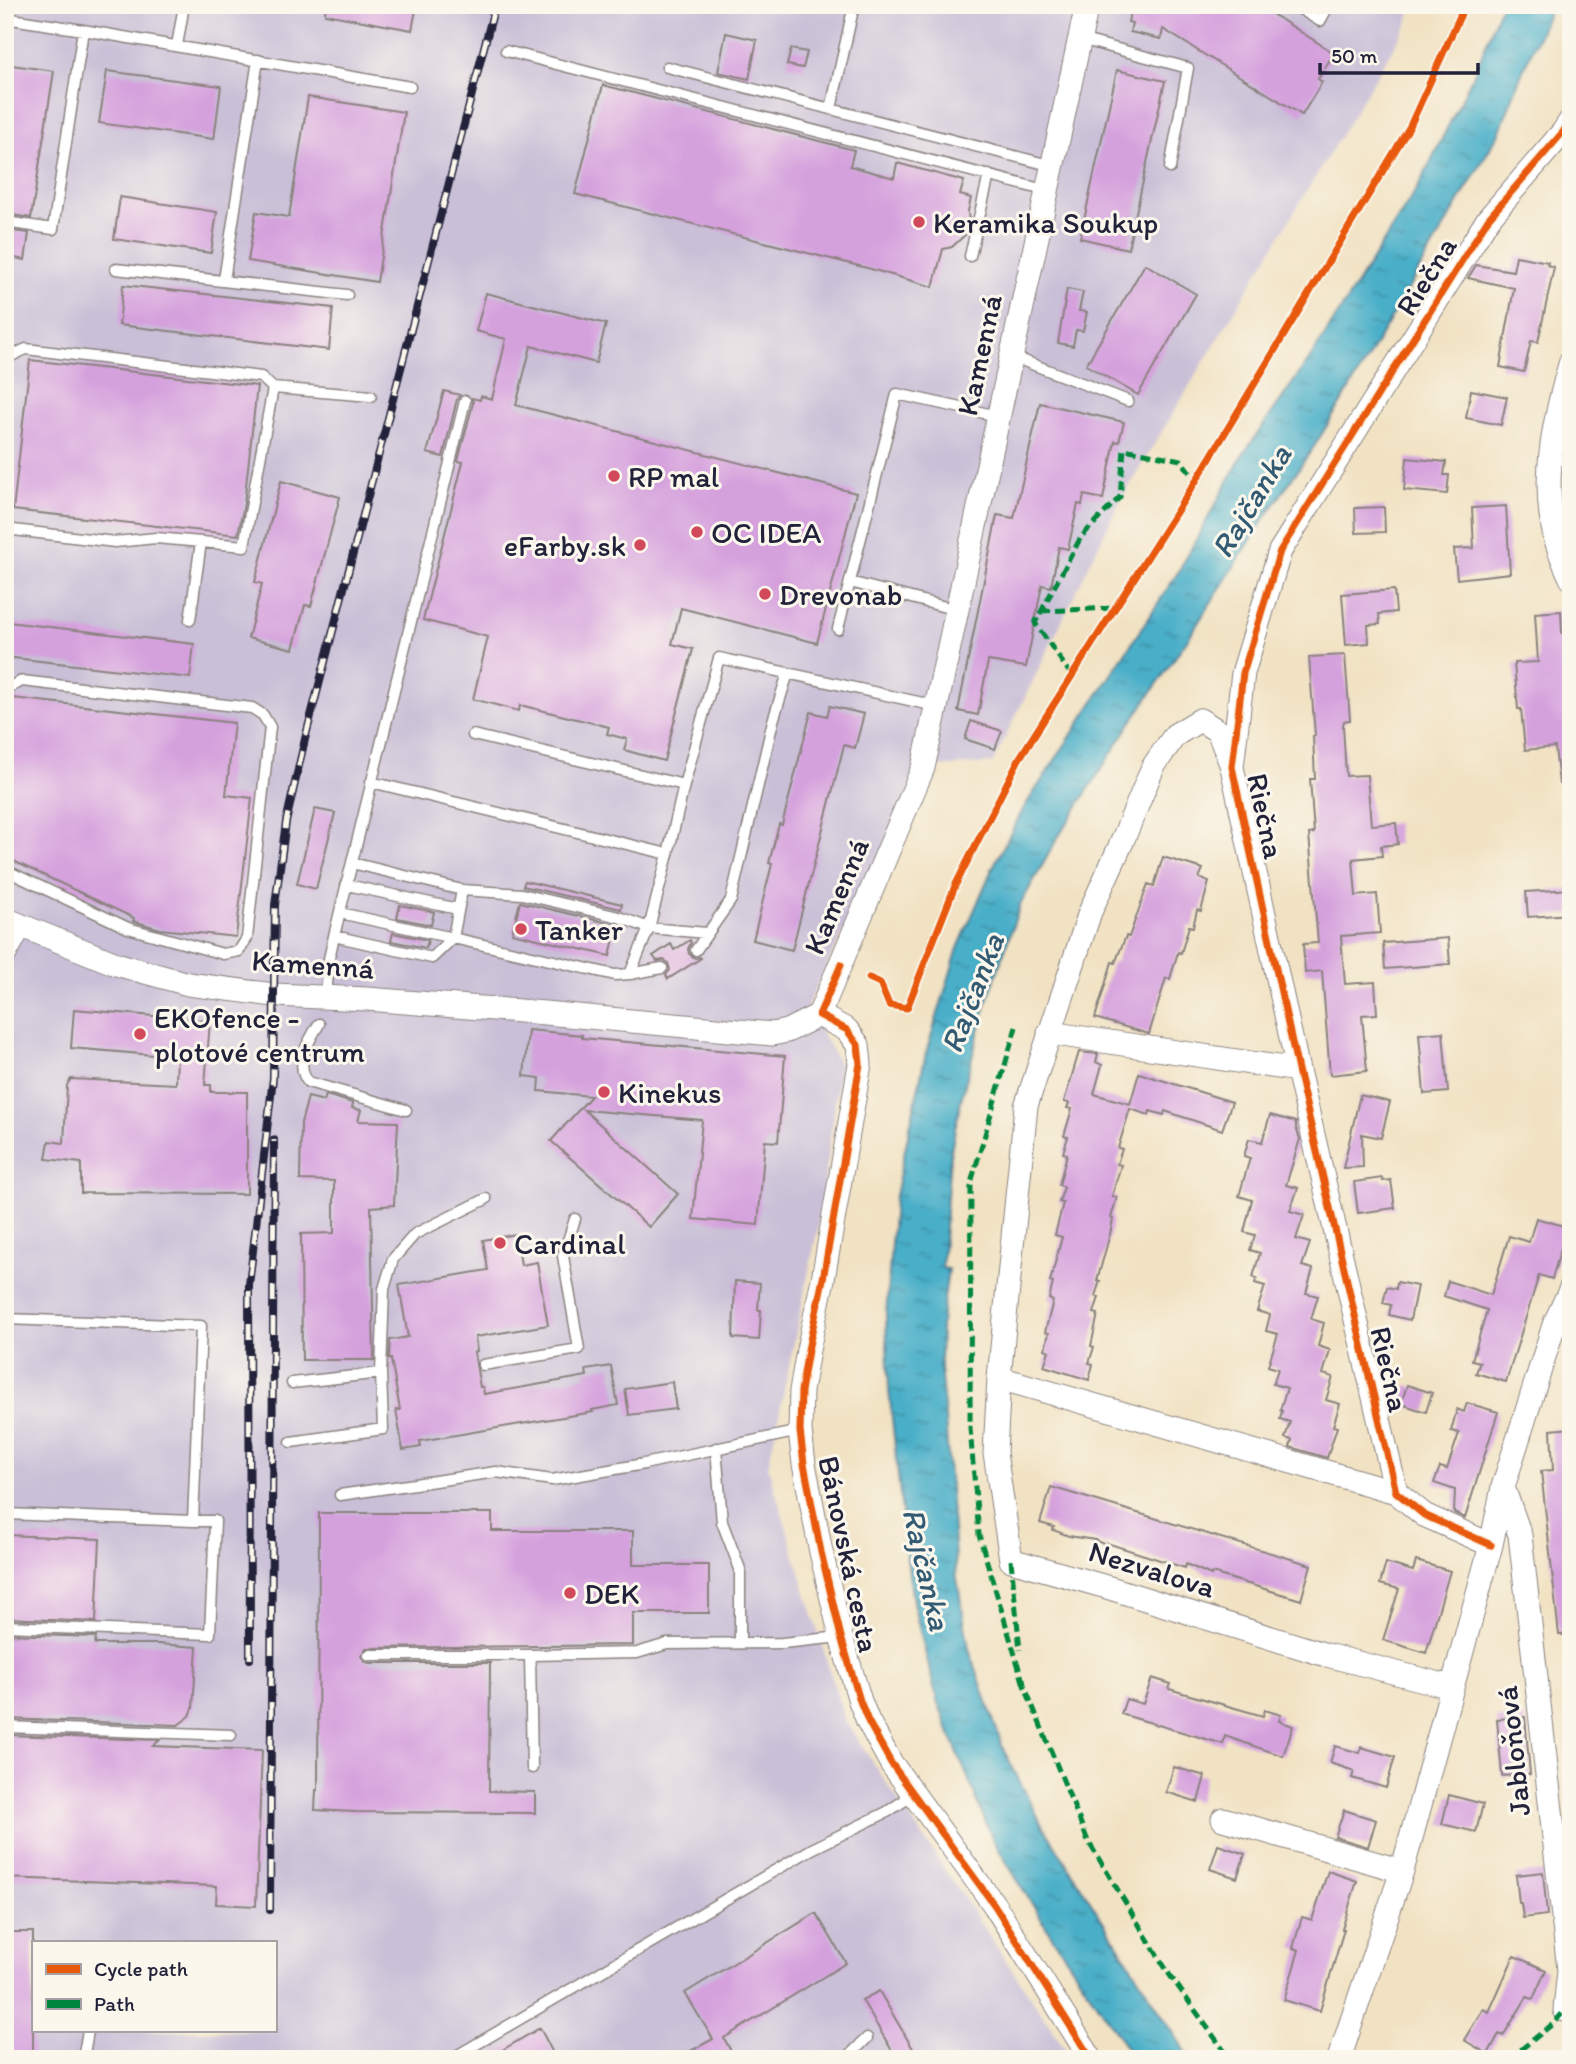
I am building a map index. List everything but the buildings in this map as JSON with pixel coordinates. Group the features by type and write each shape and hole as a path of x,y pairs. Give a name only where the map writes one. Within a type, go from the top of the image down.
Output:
{"street":[{"name":"Kamenná","path":"5,954 13,922 116,964 188,984 274,995 545,1013 772,1034 787,1031 819,1015 923,768 1087,5"},
{"name":"Riečna","path":"1232,767 1243,673 1280,551 1488,219 1571,120"},
{"path":"1571,361 1560,397 1552,440 1550,497 1553,526 1571,578"},
{"name":"Riečna","path":"999,1378 1026,1106 1090,912 1153,767 1175,735 1200,720 1218,731 1232,767 1395,1492"},
{"name":"Bánovská cesta","path":"819,1015 847,1030 858,1045 860,1064 826,1266 808,1350 800,1431 821,1552 841,1637 860,1701 891,1763 995,1906 1091,2059"},
{"path":"1049,1033 1298,1070"},
{"name":"Jabloňová","path":"1339,2059 1402,1871 1490,1545 1503,1487 1554,1325 1571,1288"},
{"path":"999,1378 1395,1492 1423,1515 1490,1545"},
{"name":"Nezvalova","path":"999,1378 995,1453 1011,1560 1323,1654 1451,1687"},
{"name":"Jabloňová","path":"1503,1487 1520,1535 1569,1970 1565,2010"},
{"path":"1223,1818 1402,1871"}],"lane":[{"path":"177,46 184,5"},
{"path":"831,109 854,5"},
{"path":"1294,5 1320,21 1329,5"},
{"path":"5,18 410,87"},
{"path":"5,222 53,229 83,30"},
{"path":"1080,39 1188,68 1170,168"},
{"path":"506,51 1048,191"},
{"path":"224,281 258,60"},
{"path":"667,67 1053,166"},
{"path":"970,256 989,176"},
{"path":"116,269 347,295"},
{"path":"5,359 26,349 261,377 273,388 372,396"},
{"path":"1011,356 1128,401"},
{"path":"5,529 115,542 156,538 244,546 273,388"},
{"path":"838,629 897,394 998,416"},
{"path":"326,997 334,936 466,401"},
{"path":"190,621 201,542"},
{"path":"850,582 957,610"},
{"path":"630,974 649,928 719,658 936,706"},
{"path":"696,950 731,900 773,721 788,673"},
{"path":"5,689 22,681 252,708 263,715 270,727 247,938 239,951 223,954 128,928 5,870"},
{"path":"473,734 684,785"},
{"path":"371,782 668,854"},
{"path":"352,863 462,890 522,894 619,917 649,928 707,933"},
{"path":"347,885 458,909"},
{"path":"334,936 432,958 453,938 462,890"},
{"path":"340,914 615,975 662,968"},
{"path":"319,1024 307,1043 302,1064 303,1076 308,1082 406,1110"},
{"path":"292,1442 383,1429 381,1373 384,1289 393,1259 415,1234 486,1199"},
{"path":"483,1365 579,1349 564,1256 575,1219"},
{"path":"5,1319 201,1326 193,1521"},
{"path":"292,1383 381,1373"},
{"path":"340,1495 496,1472 552,1480 644,1464 800,1431"},
{"path":"716,1448 722,1522 740,1569 740,1643"},
{"path":"5,1514 215,1521 210,1634 5,1626"},
{"path":"369,1655 637,1653 667,1644 782,1643 841,1637"},
{"path":"530,1655 532,1768"},
{"path":"5,1727 231,1735"},
{"path":"451,2059 802,1854 887,1812 914,1794"},
{"path":"83,2059 88,2032"},
{"path":"846,2059 867,2038"}],"shaded area":[{"path":"5,5 1411,5 1407,25 1120,501 993,763 923,768 807,1006 840,1066 818,1227 768,1467 845,1721 1072,2059 5,2059"}],"water":[{"name":"Rajčanka","path":"1501,5 1552,5 1499,133 1315,445 1130,724 1057,839 1020,905 985,1008 950,1155 942,1268 948,1269 941,1322 940,1368 956,1573 969,1649 1004,1751 1041,1823 1190,2059 1134,2059 1051,1935 993,1840 938,1704 913,1602 889,1390 886,1317 894,1200 926,1053 958,948 993,867 1025,806 1179,571 1242,456 1313,354 1418,187 1475,72"}],"railway":[{"path":"250,1659 249,1285 273,1078 275,905 286,822 305,739 495,5"},
{"path":"270,1910 274,1140"}],"marked path":[{"path":"1072,676 1035,623 1081,537 1120,497 1124,449 1181,460 1196,481"},
{"path":"1041,611 1115,608"},
{"path":"1016,1027 971,1183 970,1428 979,1535 1024,1685"},
{"path":"1011,1560 1020,1650"},
{"path":"1023,1678 1088,1841 1169,1974 1230,2059"},
{"path":"1509,2059 1554,2023 1565,2010"}],"cycle path":[{"path":"869,978 880,983 889,1005 907,1008 955,886 1019,759 1196,481 1410,126 1465,5"},
{"path":"1491,1545 1424,1515 1396,1492 1298,1070 1232,767 1243,673 1280,551 1488,219 1571,120"},
{"path":"841,965 819,1015 847,1030 858,1045 860,1064 801,1391 800,1431 804,1464 821,1552 841,1637 868,1721 891,1763 995,1906 1091,2059"}],"place":[{"name":"Keramika Soukup","path":"919,222"},
{"name":"RP mal","path":"614,476"},
{"name":"OC IDEA","path":"697,532"},
{"name":"eFarby.sk","path":"640,545"},
{"name":"Drevonab","path":"765,594"},
{"name":"Tanker","path":"521,929"},
{"name":"EKOfence - plotové centrum","path":"140,1034"},
{"name":"Kinekus","path":"604,1092"},
{"name":"Cardinal","path":"500,1243"},
{"name":"DEK","path":"570,1593"}]}
